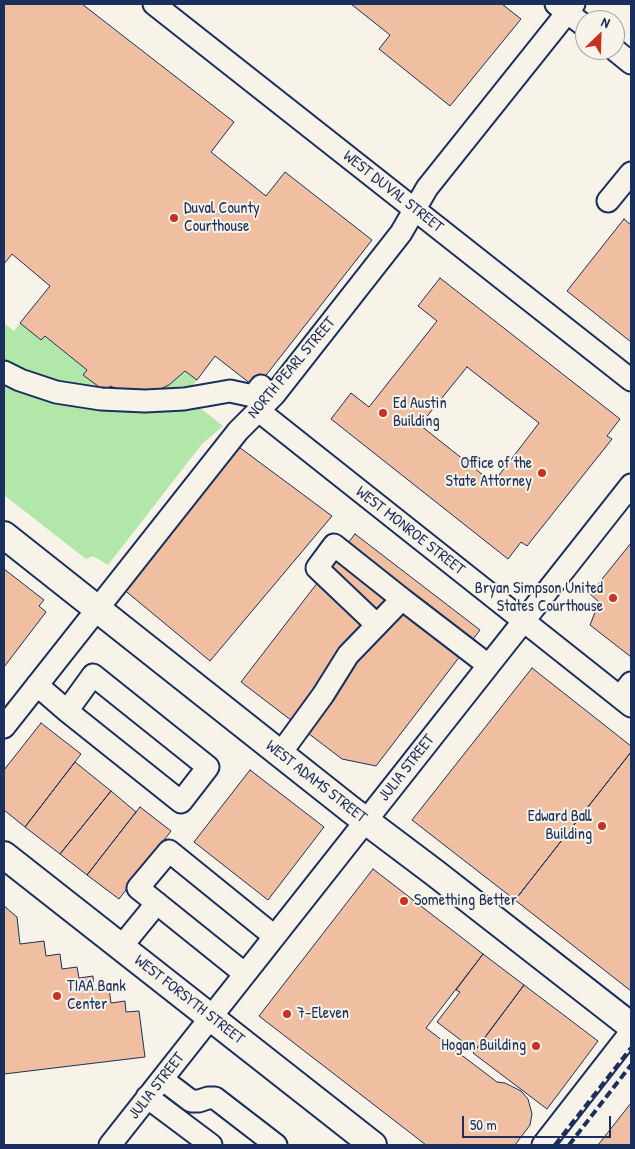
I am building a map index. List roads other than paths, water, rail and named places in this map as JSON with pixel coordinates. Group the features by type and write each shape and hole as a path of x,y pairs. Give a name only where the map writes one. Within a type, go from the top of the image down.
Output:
{"main road":[{"name":"WEST ADAMS STREET","path":"4,535 280,754 631,1026"},
{"name":"WEST FORSYTH STREET","path":"4,855 373,1145"}],"street":[{"name":"WEST DUVAL STREET","path":"154,4 631,380"},
{"name":"NORTH PEARL STREET","path":"4,727 238,431 274,395 401,233 427,188 566,7"},
{"path":"566,7 575,16"},
{"path":"608,201 631,173"},
{"path":"4,372 20,380 56,392 101,399 174,400 230,391 253,396 261,386"},
{"name":"WEST MONROE STREET","path":"259,411 523,620 627,695"},
{"name":"JULIA STREET","path":"110,1145 631,485"},
{"path":"377,625 317,568 334,545 488,665"},
{"path":"280,754 323,695 348,655 402,599"},
{"path":"36,685 67,711 181,802 208,767 93,675 67,711"},
{"path":"245,974 138,888 169,851 274,936"},
{"path":"121,947 157,904"},
{"path":"543,1145 631,1032"},
{"path":"162,1079 191,1101 215,1098 276,1145"},
{"path":"147,1097 211,1145"}],"railway":[{"path":"555,1145 631,1048"},
{"path":"569,1145 631,1065"}],"place":[{"name":"Duval County Courthouse","path":"174,218"},
{"name":"Ed Austin Building","path":"383,413"},
{"name":"Office of the State Attorney","path":"542,473"},
{"name":"Bryan Simpson United States Courthouse","path":"613,598"},
{"name":"Edward Ball Building","path":"602,826"},
{"name":"Something Better","path":"404,901"},
{"name":"TIAA Bank Center","path":"57,996"},
{"name":"7-Eleven","path":"287,1014"},
{"name":"Hogan Building","path":"536,1046"}]}
